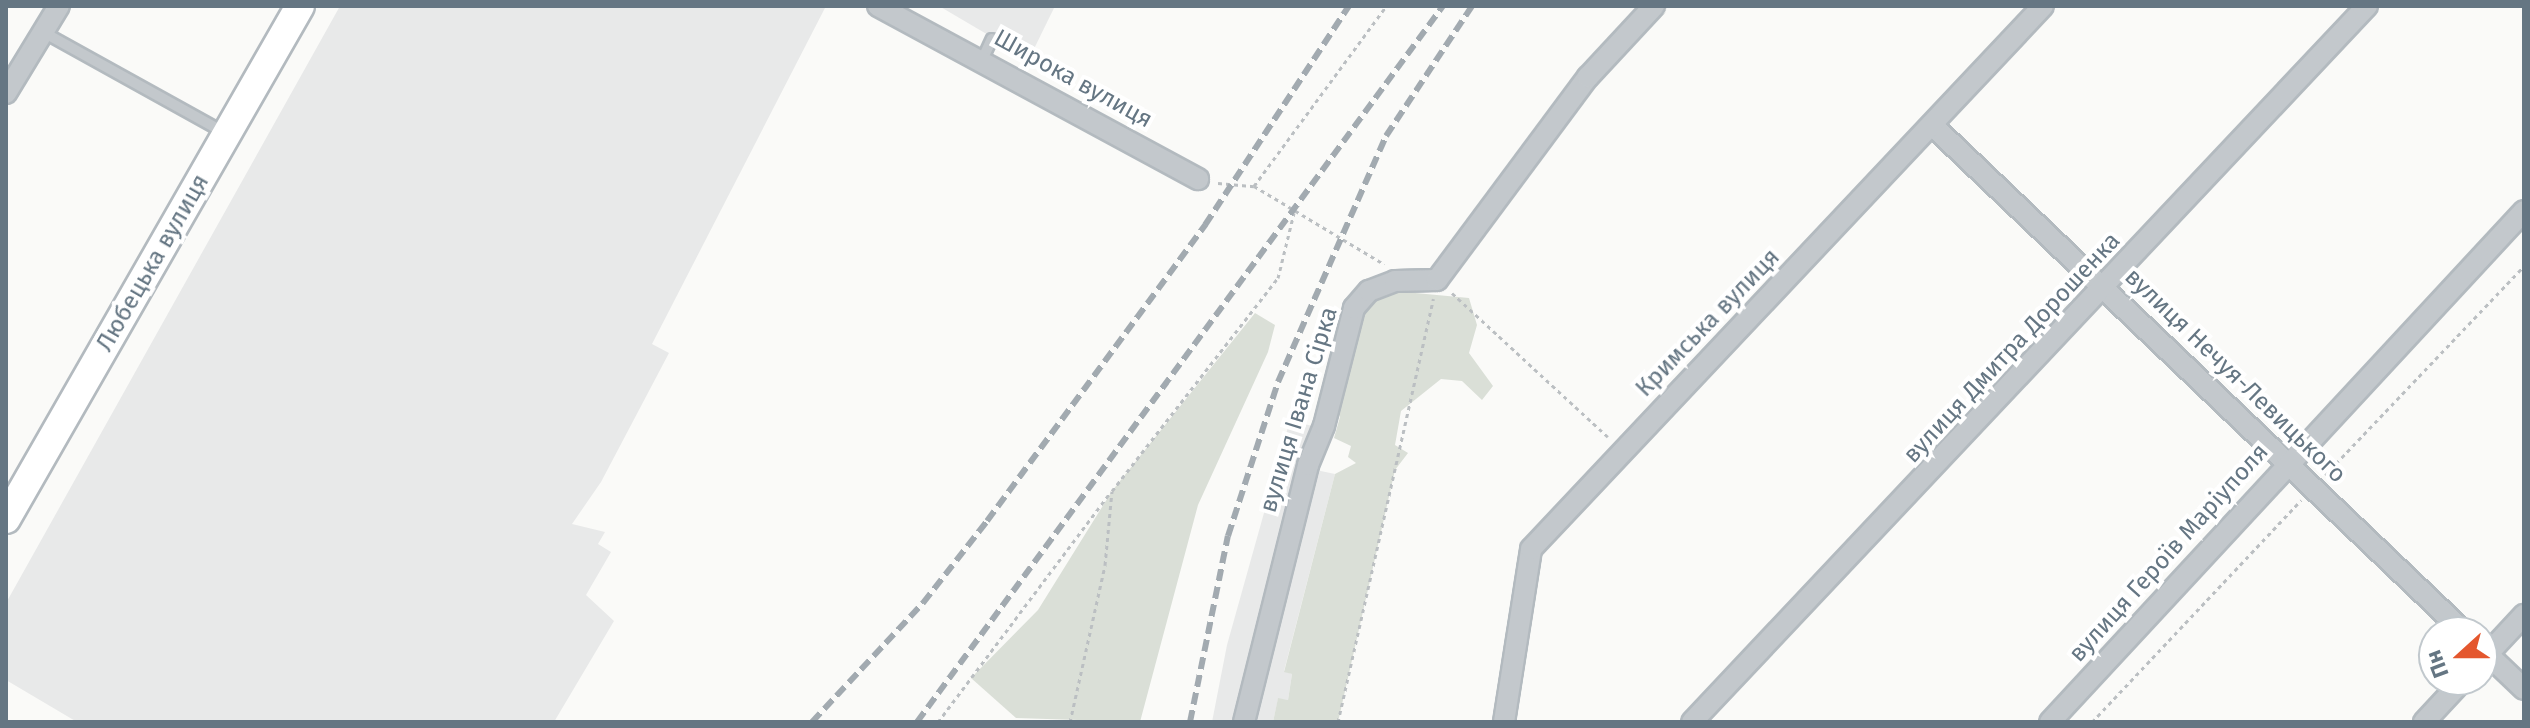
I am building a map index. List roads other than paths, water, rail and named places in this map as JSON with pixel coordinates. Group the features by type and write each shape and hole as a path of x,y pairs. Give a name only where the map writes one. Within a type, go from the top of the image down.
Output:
{"main road":[{"name":"Любецька вулиця","path":"6,519 300,6"}],"street":[{"path":"6,93 59,6"},
{"name":"Широка вулиця","path":"878,6 983,58 1198,179"},
{"name":"вулиця Івана Сірка","path":"1244,722 1308,465 1324,426 1354,308 1369,291 1395,281 1437,280 1588,77 1654,6"},
{"name":"Кримська вулиця","path":"1504,722 1531,549 2043,6"},
{"name":"вулиця Дмитра Дорошенка","path":"1692,722 2105,288 2367,6"},
{"name":"вулиця Нечуя-Левицького","path":"1932,125 2447,616"},
{"name":"вулиця Героїв Маріуполя","path":"2050,722 2287,461 2524,211"},
{"path":"2498,640 2524,615"},
{"path":"2498,666 2524,689"},
{"path":"2424,722 2448,696"}],"lane":[{"path":"43,32 226,134"},
{"path":"983,58 992,39"}],"railway":[{"path":"812,722 923,603 987,521 1205,225 1349,6"},
{"path":"917,722 1443,6"},
{"path":"1190,722 1228,536 1278,382 1386,136 1472,6"}]}
